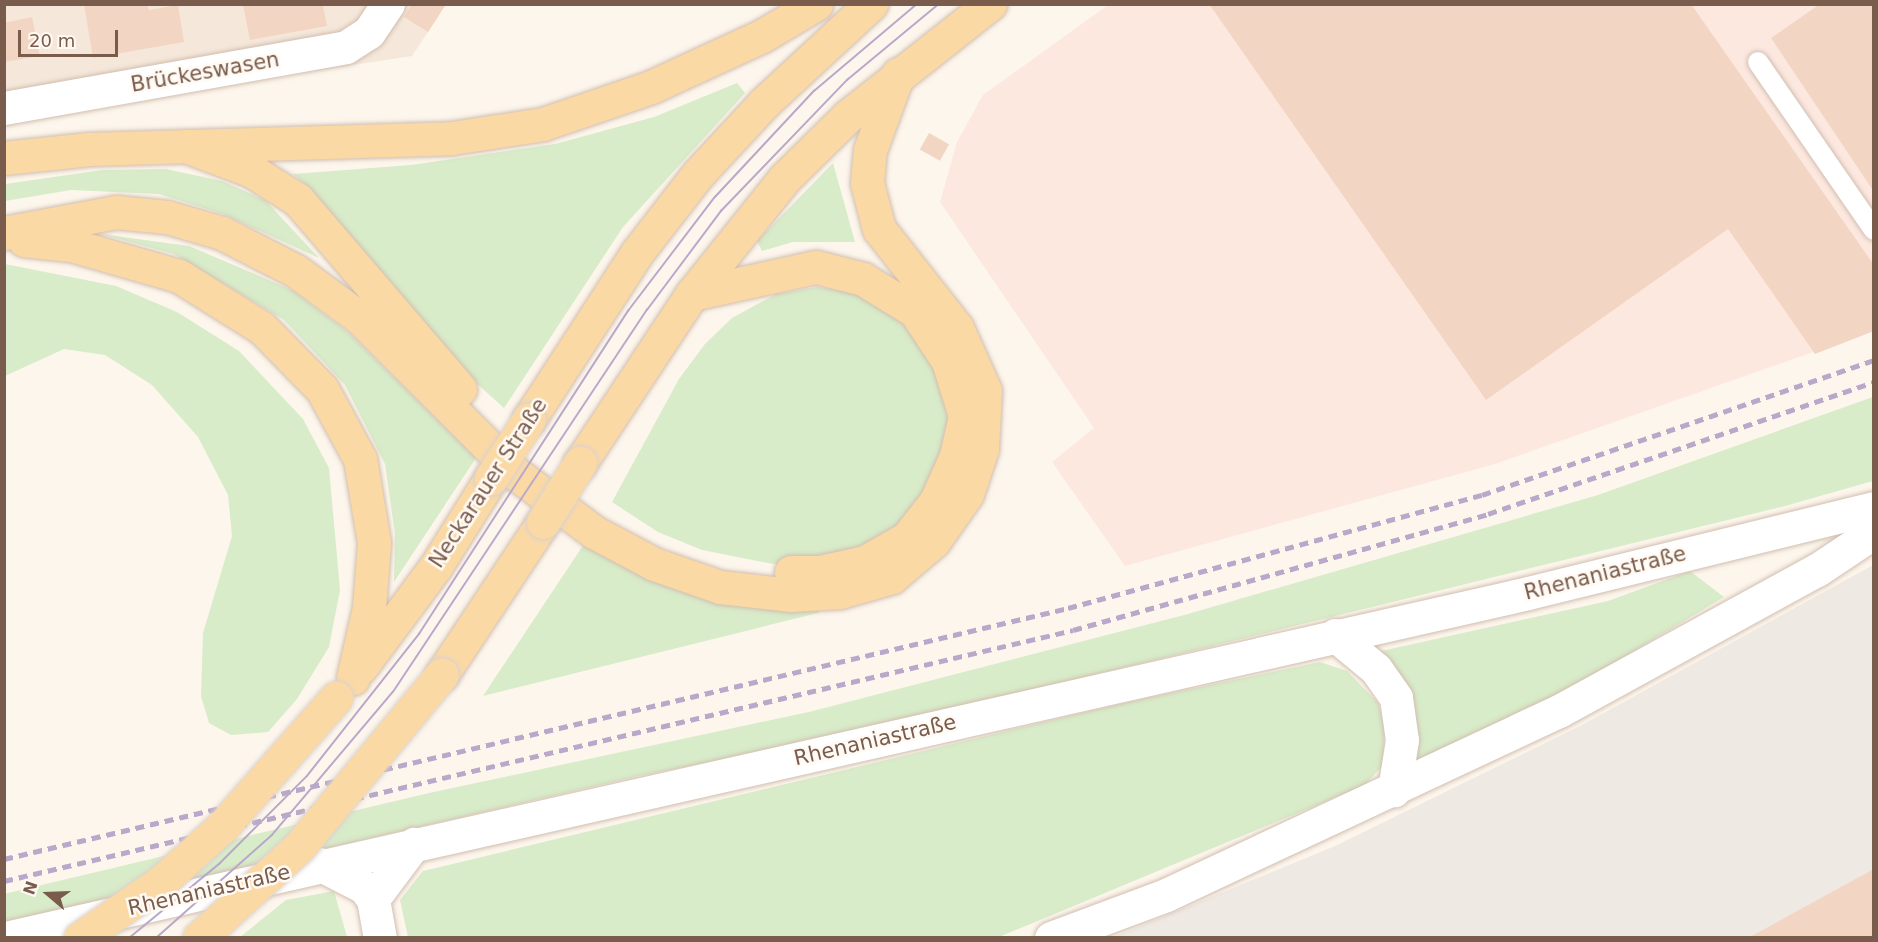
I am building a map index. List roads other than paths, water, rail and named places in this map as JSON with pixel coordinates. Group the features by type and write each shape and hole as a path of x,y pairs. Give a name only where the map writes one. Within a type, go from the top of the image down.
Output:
{"main road":[{"path":"4,158 186,146 452,138 543,124 651,87 762,36 816,4"},
{"name":"Neckarauer Straße","path":"80,938 161,882 223,826 345,688 435,566 636,254 698,174 764,103 871,4"},
{"path":"199,938 299,847 442,674 692,294 784,179 898,74 990,4"},
{"path":"4,233 116,212 167,217 222,233 296,271 360,318 515,473 594,532 654,564 720,587 790,595 840,592 891,577 934,541 967,494 982,449 985,391 957,328 879,229 867,183 870,150 898,74"},
{"path":"186,146 252,171 298,200 457,385 525,455 608,519 656,547 760,571 820,572 865,562 907,537 936,501 956,456 965,416 948,361 915,311 863,279 816,267 692,294"},
{"path":"4,238 71,245 179,276 262,328 322,389 360,459 374,543 369,608 345,688"}],"street":[{"name":"Brückeswasen","path":"4,108 346,47 369,32 388,4"},
{"name":"Rhenaniastraße","path":"5,938 319,864 1335,634 1874,508"},
{"path":"1800,525 1817,570"},
{"path":"1051,938 1166,895 1559,711 1817,570 1874,532"},
{"path":"1335,634 1376,669 1396,698 1402,740 1394,790"},
{"path":"373,899 414,844"},
{"path":"319,864 364,886 373,899 380,938"}],"lane":[{"path":"1758,62 1874,230"}],"tram line":[{"path":"129,938 219,864 307,776 419,634 628,311 715,197 814,91 917,4"},
{"path":"156,938 272,835 393,692 647,310 721,211 847,80 939,4"}],"railway":[{"path":"4,859 1068,608 1482,495 1874,360"},
{"path":"4,881 1073,630 1488,514 1874,382"}]}
